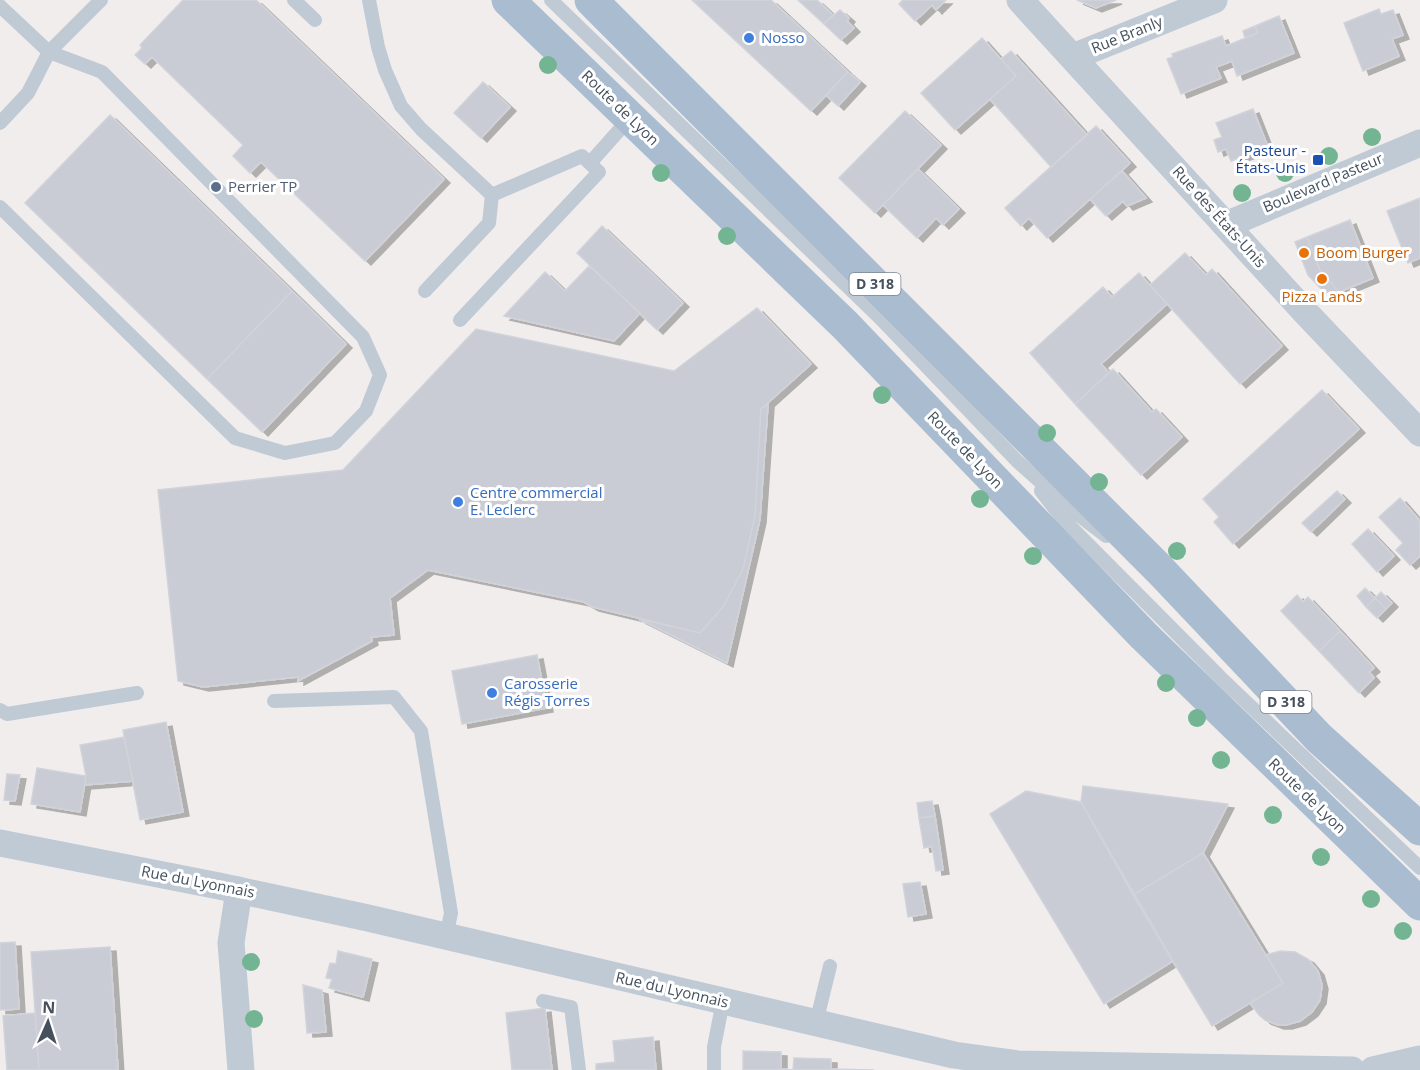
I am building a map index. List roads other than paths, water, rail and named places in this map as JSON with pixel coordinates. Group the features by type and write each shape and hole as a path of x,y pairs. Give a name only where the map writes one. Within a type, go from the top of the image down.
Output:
{"main road":[{"name":"Route de Lyon","path":"508,0 845,325 1144,636 1420,904"},
{"name":"D 318","path":"591,0 1159,569 1319,738 1420,828"}],"street":[{"name":"Rue des États-Unis","path":"1020,0 1301,308 1420,433"},
{"name":"Rue Branly","path":"1073,57 1214,0"},
{"name":"Boulevard Pasteur","path":"1226,225 1420,143"},
{"name":"Rue du Lyonnais","path":"0,843 239,890 954,1055 1018,1064 1352,1070"},
{"path":"239,890 231,943 241,1070"},
{"path":"1373,1070 1420,1059"}],"lane":[{"path":"0,123 28,93 49,52 101,0"},
{"path":"294,0 315,20"},
{"path":"369,0 385,70 400,106 429,137 492,195"},
{"path":"551,0 879,317 1017,461 1080,516 1123,548 1159,569"},
{"path":"0,6 49,52 102,72 363,337 380,375 366,411 335,443 285,453 235,438 0,207"},
{"path":"590,163 630,118"},
{"path":"459,320 599,172 582,156 492,195"},
{"path":"425,291 489,223 492,195"},
{"path":"1017,461 1062,518 1213,670 1420,868"},
{"path":"0,710 7,714 137,693"},
{"path":"274,701 394,697 421,731 450,913 446,937"},
{"path":"816,1023 830,966"},
{"path":"543,1001 572,1007 579,1070"},
{"path":"714,1070 714,1047 723,1001"}],"place":[{"name":"Nosso","path":"749,38"},
{"name":"Pasteur - États-Unis","path":"1318,160"},
{"name":"Perrier TP","path":"216,187"},
{"name":"Boom Burger","path":"1304,253"},
{"name":"Pizza Lands","path":"1322,279"},
{"name":"Centre commercial E. Leclerc","path":"458,502"},
{"name":"Carosserie Régis Torres","path":"492,693"}]}
